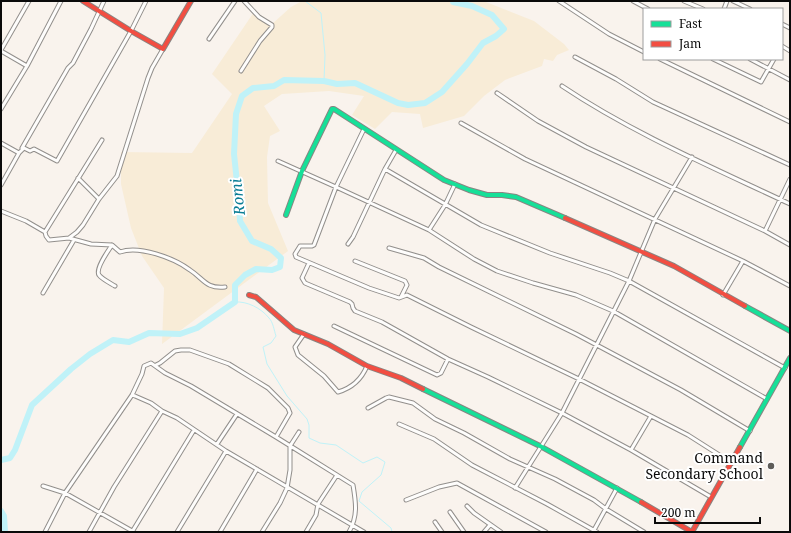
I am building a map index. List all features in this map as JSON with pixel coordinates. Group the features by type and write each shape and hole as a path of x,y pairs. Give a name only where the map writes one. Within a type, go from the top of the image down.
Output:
{"street":[{"path":"27,66 1,51 29,1"},
{"path":"1,109 27,66 61,1"},
{"path":"83,1 99,12 163,49"},
{"path":"1,186 68,68 73,63 104,1"},
{"path":"19,153 24,148 30,151 34,149 56,161 131,31 146,1"},
{"path":"69,238 83,225 99,199 117,176 152,68 191,1"},
{"path":"209,39 235,1"},
{"path":"241,71 260,40 272,27 272,25 259,17 244,1"},
{"path":"559,1 610,34 643,51"},
{"path":"633,1 646,8"},
{"path":"684,1 701,8"},
{"path":"733,1 748,8"},
{"path":"575,56 653,102 790,165"},
{"path":"662,60 790,122"},
{"path":"715,60 761,82 773,60"},
{"path":"752,60 790,80"},
{"path":"562,86 594,108 790,204"},
{"path":"497,93 538,121 586,147 765,231 790,245"},
{"path":"286,215 302,172 332,110 334,109 338,110 364,129 444,180 487,195 516,197 641,251 674,266 790,331"},
{"path":"461,123 525,159 743,261 790,286"},
{"path":"364,129 336,187 314,245 300,246 295,254 296,257 369,288 399,298 407,295 579,378 688,435 732,463"},
{"path":"45,232 102,140"},
{"path":"1,142 19,153"},
{"path":"348,244 353,237 385,169 396,150"},
{"path":"515,488 562,413 629,281 655,219 692,157"},
{"path":"278,161 429,230 474,259 497,271 576,295 613,312 767,399"},
{"path":"385,169 481,226 550,253 629,281 785,368"},
{"path":"78,178 99,199"},
{"path":"765,231 790,180"},
{"path":"429,230 445,205 455,184"},
{"path":"1,211 26,221 45,232 49,240 69,238 91,244 112,245 120,252 128,249 152,253 175,261 191,270 204,282 210,285 217,288 225,287"},
{"path":"43,293 74,240"},
{"path":"112,245 98,272 99,275 115,286"},
{"path":"388,248 424,258 681,390 750,431"},
{"path":"355,261 405,281 407,285 401,297"},
{"path":"724,294 743,261"},
{"path":"309,263 302,278 305,283 350,302 355,311 388,325 448,359 562,413 631,450 711,497"},
{"path":"249,294 256,298 288,326 328,344 367,366 401,378 540,446 651,507 692,532 790,358"},
{"path":"334,326 437,375 441,373 448,359"},
{"path":"304,334 295,347 298,355 324,376 338,392 352,385 360,378 367,366"},
{"path":"156,365 175,351 181,350 190,350 229,364 268,388 288,408 290,413 288,418 276,437"},
{"path":"45,532 65,493 132,395 142,374 144,366 152,363 165,373 191,386 353,485 356,507 353,525 349,532"},
{"path":"132,395 151,403 162,411 177,418 226,451 364,532"},
{"path":"368,408 389,397 413,403 435,419 464,433 510,459 555,479 594,500 644,532"},
{"path":"89,532 114,487 162,411"},
{"path":"217,444 238,414"},
{"path":"631,450 651,416"},
{"path":"399,424 434,439 472,466 595,531 617,488"},
{"path":"43,486 65,493 133,532 194,430"},
{"path":"262,532 280,503 287,488 290,470 290,446 299,432"},
{"path":"177,532 226,451"},
{"path":"220,532 257,468"},
{"path":"306,532 316,515 318,504 337,475"},
{"path":"406,500 439,487 457,483 546,532"},
{"path":"467,506 500,532"},
{"path":"450,512 464,532"},
{"path":"435,522 442,532"},
{"path":"484,532 490,525"}],"shaded area":[{"path":"302,1 485,1 534,21 564,44 569,50 557,55 553,61 544,59 542,66 505,80 484,96 464,116 423,128 420,114 392,112 375,129 352,115 364,96 329,91 282,94 264,106 280,131 270,136 267,157 268,203 288,251 162,344 164,288 142,256 131,228 121,184 121,152 192,153 232,94 212,74 254,12 272,24 291,7"}],"waterway":[{"path":"305,1 321,13 325,55 324,81"},
{"name":"Romi","path":"1,460 10,458 15,450 32,405 71,369 90,354 113,340 129,342 149,333 180,334 197,328 235,302 235,285 245,275 256,269 272,270 280,267 281,258 271,249 252,241 240,221 234,154 236,114 242,96 253,88 274,86 284,80 324,81 337,84 355,83 398,103 408,105 425,103 442,92 467,64 483,43 496,36 504,29 492,15 472,6 453,1"},
{"path":"235,302 254,306 266,314 272,322 276,336 271,343 263,347 267,364 287,396 307,419 309,425 309,438 320,443 336,445 363,463 377,457 385,462 381,475 362,492 359,501 391,528 392,532"},
{"name":"Romi","path":"1,511 4,516 5,532"}],"traffic: fast":[{"path":"286,215 302,171 332,109 334,109 444,180 469,190 487,195 516,197 565,218"},
{"path":"745,306 790,331"},
{"path":"740,447 790,358"},
{"path":"423,389 540,446 641,502"}],"traffic: jam":[{"path":"83,1 163,49 191,1"},
{"path":"565,218 674,266 745,306"},
{"path":"249,295 256,297 294,330 328,344 367,366 401,378 423,389"},
{"path":"641,502 692,532 740,447"}],"place":[{"name":"Command Secondary School","path":"771,466"}]}
